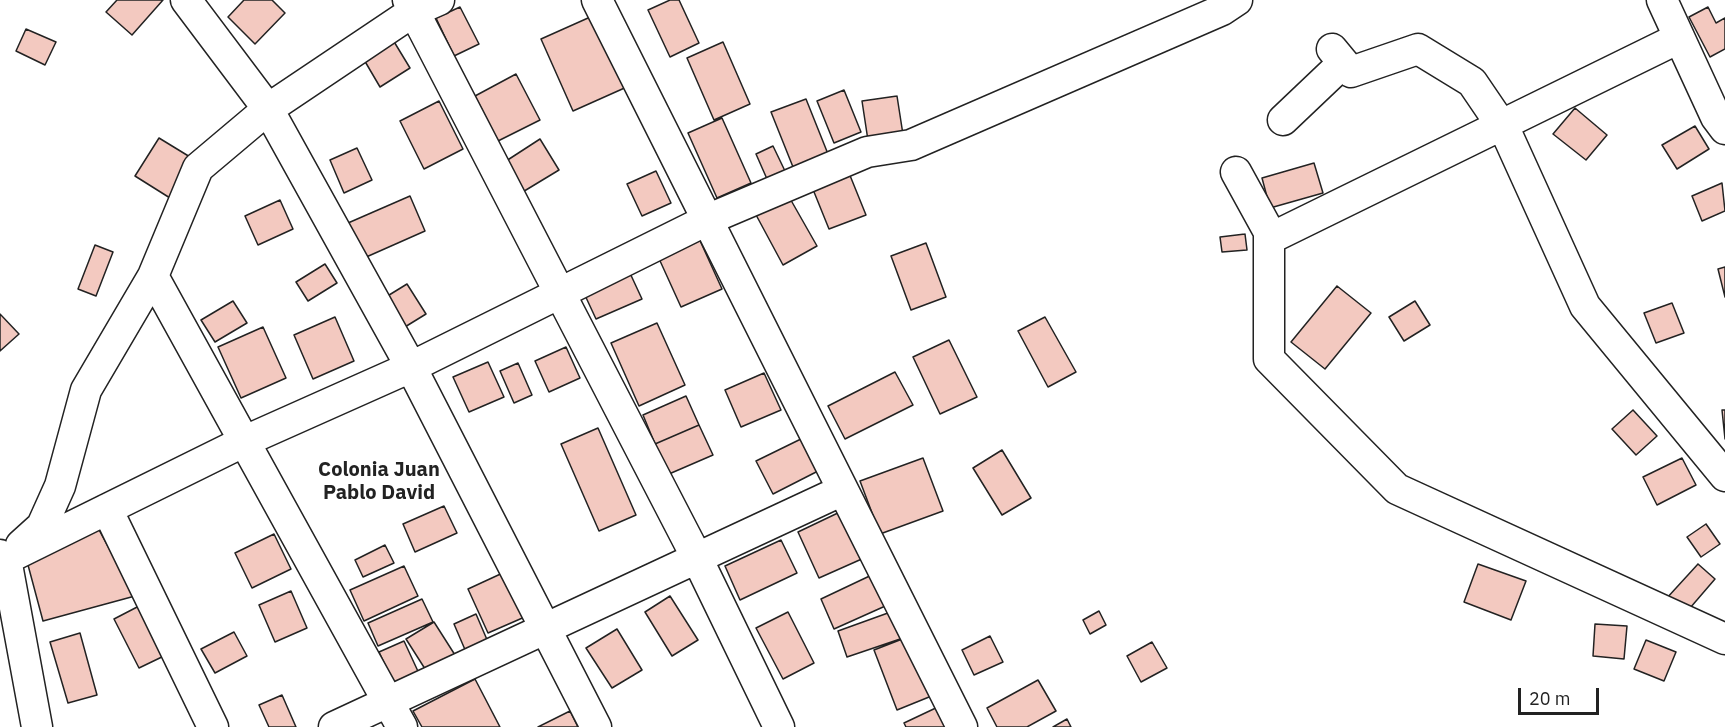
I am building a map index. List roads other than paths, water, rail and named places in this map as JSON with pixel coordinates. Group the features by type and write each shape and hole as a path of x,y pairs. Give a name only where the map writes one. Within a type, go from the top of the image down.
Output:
{"street":[{"path":"186,0 268,109 411,367 596,727"},
{"path":"597,0 709,219 962,727"},
{"path":"3,557 245,441 411,367 709,219 867,152 911,145 1222,10 1238,0"},
{"path":"1662,0 1716,117 1725,129"},
{"path":"3,557 42,526 60,486 86,390 153,276 198,168 268,109 420,4 561,294 697,558 779,727"},
{"path":"1269,239 1679,38"},
{"path":"1283,120 1337,56 1351,72 1418,49 1472,82 1501,125 1585,306 1725,476"},
{"path":"1236,172 1269,232 1269,359 1397,489 1725,639"},
{"path":"153,276 395,714"},
{"path":"334,727 395,714 547,628 843,490"},
{"path":"107,509 213,727"},
{"path":"3,557 37,727"}],"district":[{"name":"Colonia Juan Pablo David","path":"379,482"}]}
